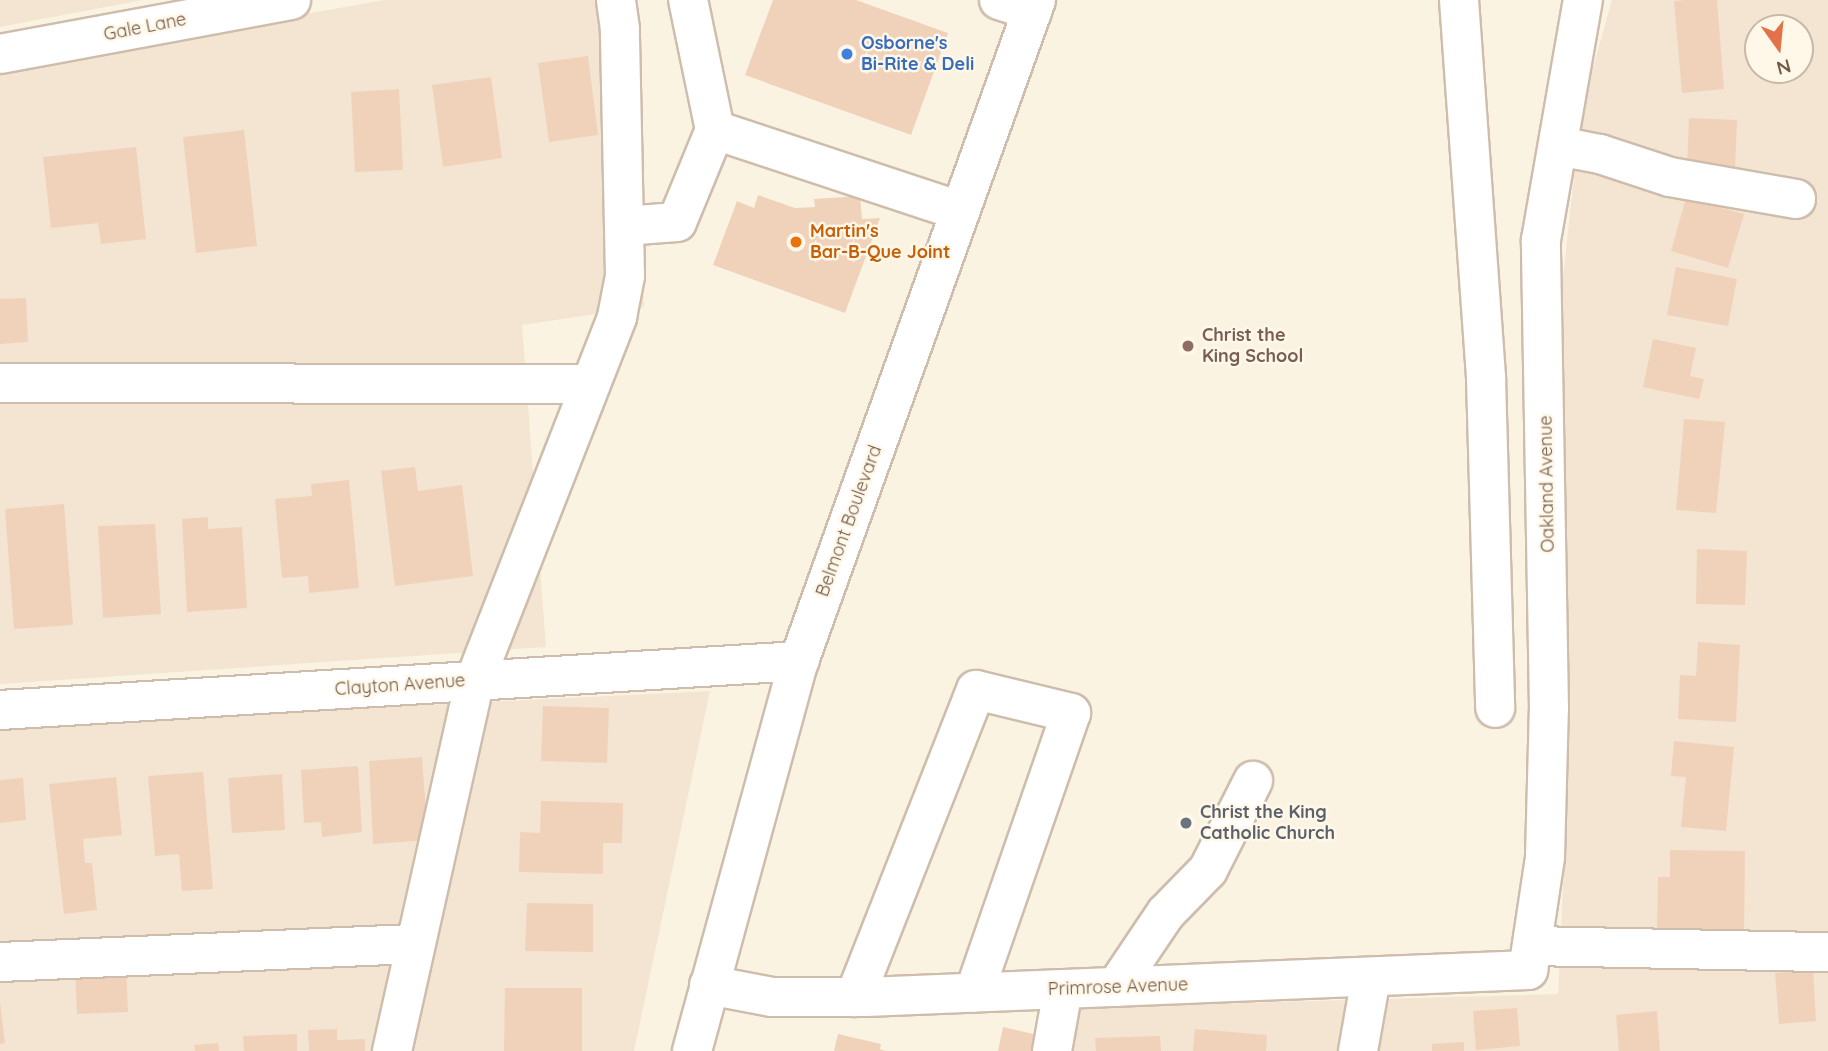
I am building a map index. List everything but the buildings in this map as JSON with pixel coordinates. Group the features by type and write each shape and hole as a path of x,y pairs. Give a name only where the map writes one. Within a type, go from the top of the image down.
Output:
{"street":[{"name":"Gale Lane","path":"0,54 291,0"},
{"path":"392,1051 475,680 617,317 625,276 620,29 616,0"},
{"path":"624,226 677,222 715,130 688,0"},
{"path":"1459,0 1486,377 1481,707 1549,709"},
{"name":"Oakland Avenue","path":"1530,958 1545,857 1549,709 1541,240 1583,0"},
{"name":"Belmont Boulevard","path":"692,1051 799,661 960,211 1022,4"},
{"path":"715,130 960,211"},
{"path":"1558,146 1600,154 1670,177 1796,199"},
{"path":"0,383 590,384"},
{"name":"Clayton Avenue","path":"0,710 799,661"},
{"path":"855,997 976,690 1072,713 974,993"},
{"path":"1116,987 1166,913 1208,870 1253,781"},
{"path":"0,962 415,944"},
{"name":"Primrose Avenue","path":"709,985 772,997 855,997 1371,977 1530,958 1828,952"},
{"path":"1358,1051 1371,977"},
{"path":"1052,1051 1063,989"}],"shaded area":[{"path":"0,0 143,0 0,27"},
{"path":"384,0 631,0 644,307 522,325 546,647 0,684 0,69"},
{"path":"1612,0 1828,0 1828,1051 1063,1051 1069,1008 1558,994 1564,869 1558,326 1581,110"},
{"path":"710,691 634,1051 0,1051 0,726"}],"place":[{"name":"Osborne's Bi-Rite & Deli","path":"847,54"},
{"name":"Martin's Bar-B-Que Joint","path":"796,242"},
{"name":"Christ the King School","path":"1188,346"},
{"name":"Christ the King Catholic Church","path":"1186,823"}]}
